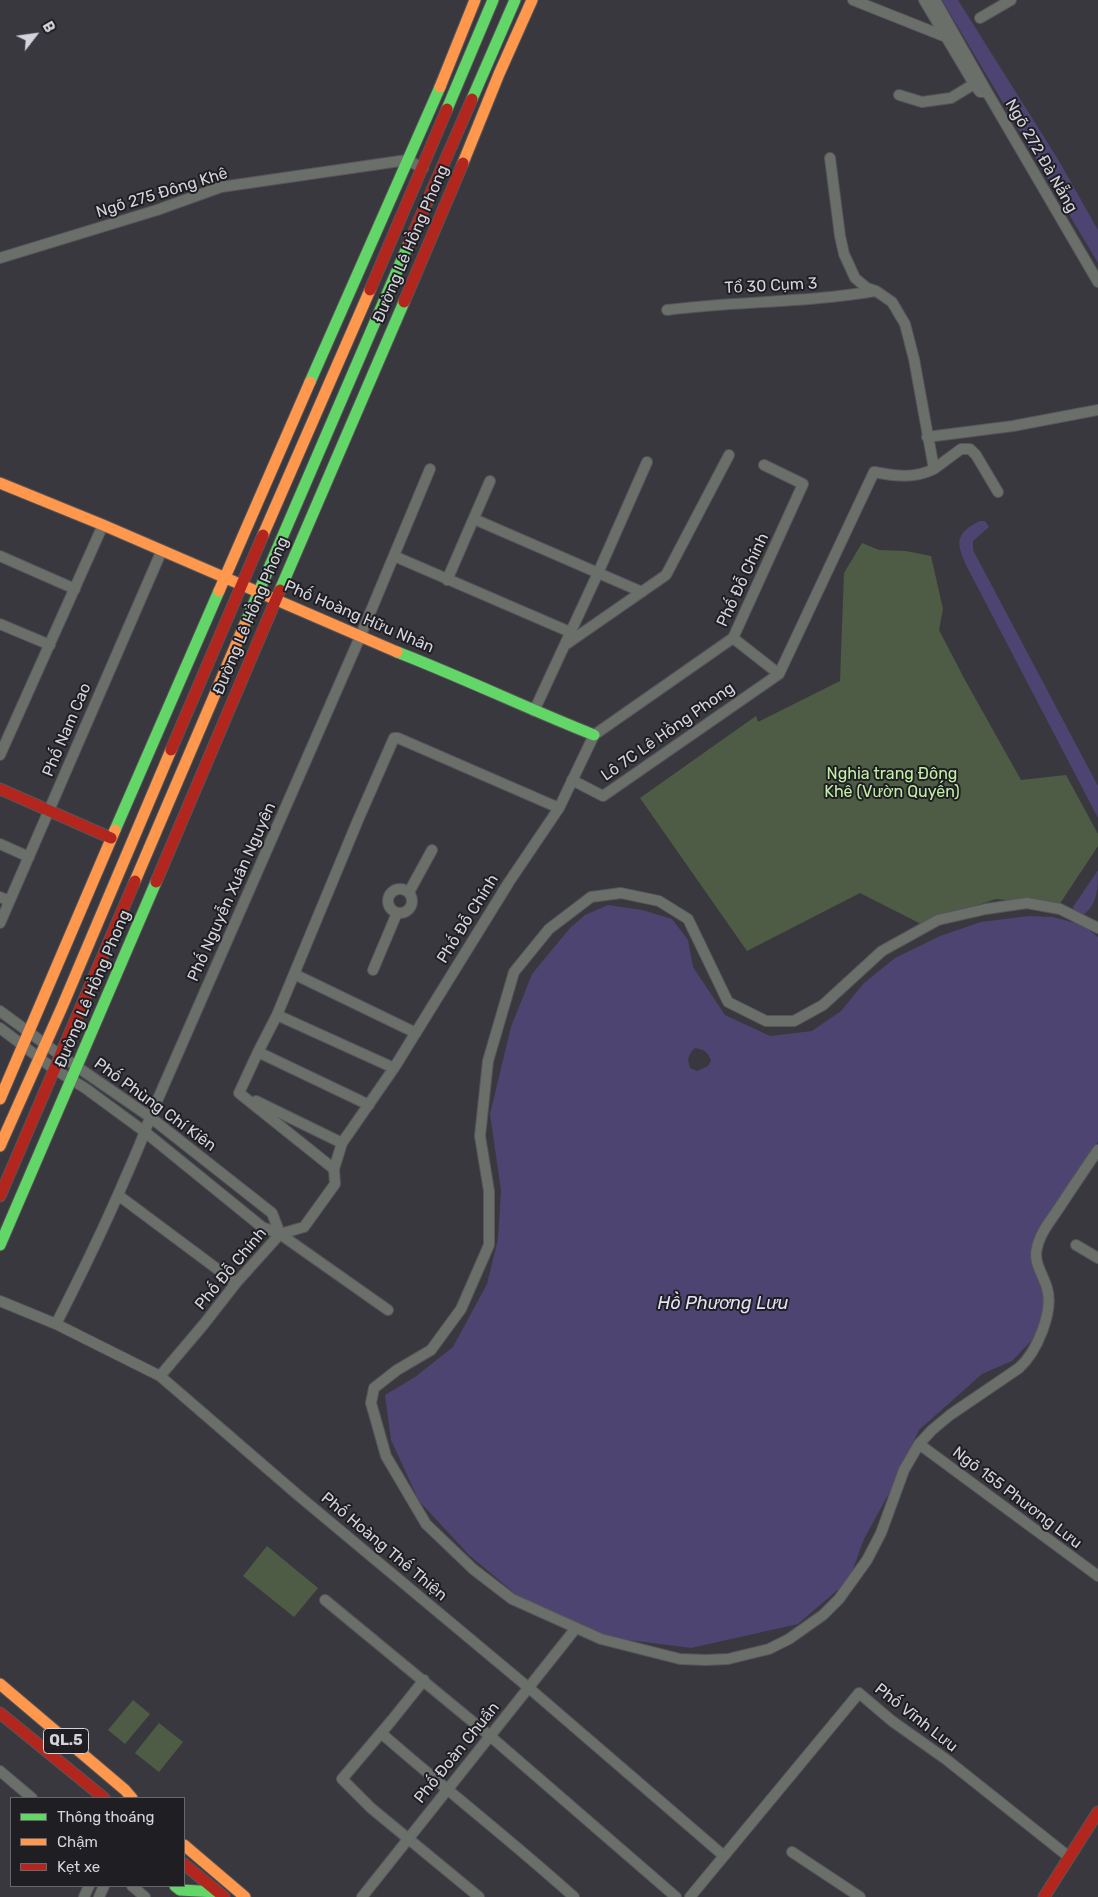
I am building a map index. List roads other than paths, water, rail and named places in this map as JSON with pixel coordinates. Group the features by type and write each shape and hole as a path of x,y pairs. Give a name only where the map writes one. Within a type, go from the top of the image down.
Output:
{"main road":[{"path":"0,1099 223,578 269,479 338,315 423,125 475,0"},
{"name":"Đường Lê Hồng Phong","path":"0,1146 494,0"},
{"name":"Đường Lê Hồng Phong","path":"0,1196 258,592 515,0"},
{"name":"Đường Lê Hồng Phong","path":"0,1245 450,196 499,74 532,0"},
{"name":"Phố Hoàng Hữu Nhân","path":"0,483 162,550 360,638 451,673 534,711 594,735"},
{"path":"0,789 111,838"},
{"name":"QL.5","path":"0,1684 131,1797"},
{"name":"QL.5","path":"0,1698 123,1797"},
{"name":"QL.5","path":"0,1713 103,1797"},
{"name":"QL.5","path":"0,1727 64,1781"},
{"path":"1044,1897 1098,1812"},
{"path":"185,1846 245,1897"},
{"path":"185,1865 221,1894"},
{"path":"176,1887 180,1890 221,1894"}],"street":[{"path":"853,0 946,38"},
{"name":"Ngõ 272 Đà Nẵng","path":"924,0 974,84 980,92 987,92 1098,282"},
{"path":"936,0 987,92"},
{"path":"980,18 1011,0"},
{"path":"899,95 922,102 951,98 974,84"},
{"path":"830,158 844,254 855,278 867,288 876,291 892,302 905,324 914,359 934,469"},
{"path":"407,160 423,168"},
{"name":"Ngõ 275 Đông Khê","path":"0,258 221,188 407,160"},
{"name":"Tổ 30 Cụm 3","path":"667,310 709,305 822,299 876,291"},
{"path":"928,437 975,432 1098,410"},
{"path":"733,638 779,674 874,472 907,476 925,473 934,469 961,449 975,432"},
{"path":"961,449 970,449 976,455 998,492"},
{"path":"564,646 666,576 729,456"},
{"path":"534,711 647,462"},
{"name":"Phố Đỗ Chính","path":"160,1376 236,1283 280,1234 304,1226 335,1184 334,1169 342,1143 394,1068 509,882 560,808 594,735 733,638 803,484 764,465"},
{"name":"Phố Nguyễn Xuân Nguyên","path":"56,1324 118,1195 150,1117 360,638 430,469"},
{"path":"447,580 490,481"},
{"path":"474,519 642,592"},
{"path":"0,754 103,525"},
{"name":"Phố Nam Cao","path":"0,922 5,899 29,856 162,550"},
{"path":"0,556 75,589"},
{"path":"394,556 570,632"},
{"path":"0,624 50,645"},
{"name":"Lô 7C Lê Hồng Phong","path":"572,780 603,796 779,674"},
{"path":"239,1092 277,1015 394,738 398,738 560,808"},
{"path":"0,844 29,856"},
{"path":"408,892 432,850"},
{"path":"401,888 408,892 412,899 411,907 405,913 397,913 390,909 388,905 390,893 401,888"},
{"path":"1098,928 1060,909 1027,903 986,909 938,920 882,951 823,1005 794,1021 766,1021 728,1002 688,919 660,901 621,894 591,897 549,929 514,972 488,1060 480,1136 489,1191 488,1244 461,1310 431,1350 397,1370 374,1388 371,1403 386,1456 426,1524 473,1569 512,1599 601,1639 680,1659 728,1659 769,1649 789,1639 823,1615 839,1600 867,1560 881,1533 904,1470 919,1444 950,1415 1029,1360 1044,1325 1048,1301 1047,1288 1038,1268 1037,1247 1046,1226 1098,1150"},
{"path":"373,970 397,913"},
{"path":"294,974 416,1033"},
{"name":"Phố Phùng Chí Kiên","path":"0,1011 45,1045 150,1117 272,1213 280,1234"},
{"path":"277,1015 394,1068"},
{"name":"Phố Phùng Chí Kiên","path":"0,1028 54,1069 145,1132 262,1226 280,1234 388,1310"},
{"path":"258,1052 369,1105"},
{"path":"239,1092 342,1143"},
{"path":"239,1092 334,1169"},
{"path":"118,1195 236,1283"},
{"path":"1076,1245 1098,1258"},
{"name":"Phố Hoàng Thế Thiện","path":"0,1301 56,1324 160,1376 299,1496 529,1688 724,1856"},
{"name":"Ngõ 155 Phương Lưu","path":"919,1444 1098,1576"},
{"path":"325,1600 424,1680 676,1897"},
{"name":"Phố Đoàn Chuẩn","path":"362,1897 576,1628"},
{"path":"424,1680 342,1779 371,1808 479,1897"},
{"name":"Phố Vĩnh Lưu","path":"690,1897 859,1693 1069,1857"},
{"path":"381,1733 574,1897"},
{"path":"0,1771 31,1797"},
{"path":"792,1852 860,1897"},
{"path":"133,1887 145,1897"}],"water":[{"path":"942,0 958,0 1059,161 1098,230 1098,263"},
{"path":"980,521 985,521 989,527 973,541 973,550 1098,786 1098,818 967,567 961,552 961,535 965,530"},
{"path":"1098,870 1096,897 1090,909 1079,917 1075,915 1073,907"},
{"name":"Hồ Phương Lưu","path":"608,905 642,910 672,919 688,940 693,967 725,1015 770,1036 812,1031 841,1011 864,983 895,958 940,936 981,922 1029,916 1053,917 1083,925 1098,937 1098,1141 1031,1248 1044,1297 1041,1321 1032,1340 1012,1361 982,1374 919,1430 893,1486 864,1539 849,1580 798,1624 691,1648 606,1637 518,1596 469,1555 419,1501 391,1440 385,1395 415,1377 453,1347 487,1284 498,1239 501,1191 490,1114 511,1027 532,974 570,928 585,915","holes":["695,1048 707,1053 711,1061 708,1066 697,1071 690,1068 688,1060"]}],"park label":[{"name":"Nghia trang Đông Khê (Vườn Quyến)","path":"892,783"}]}
